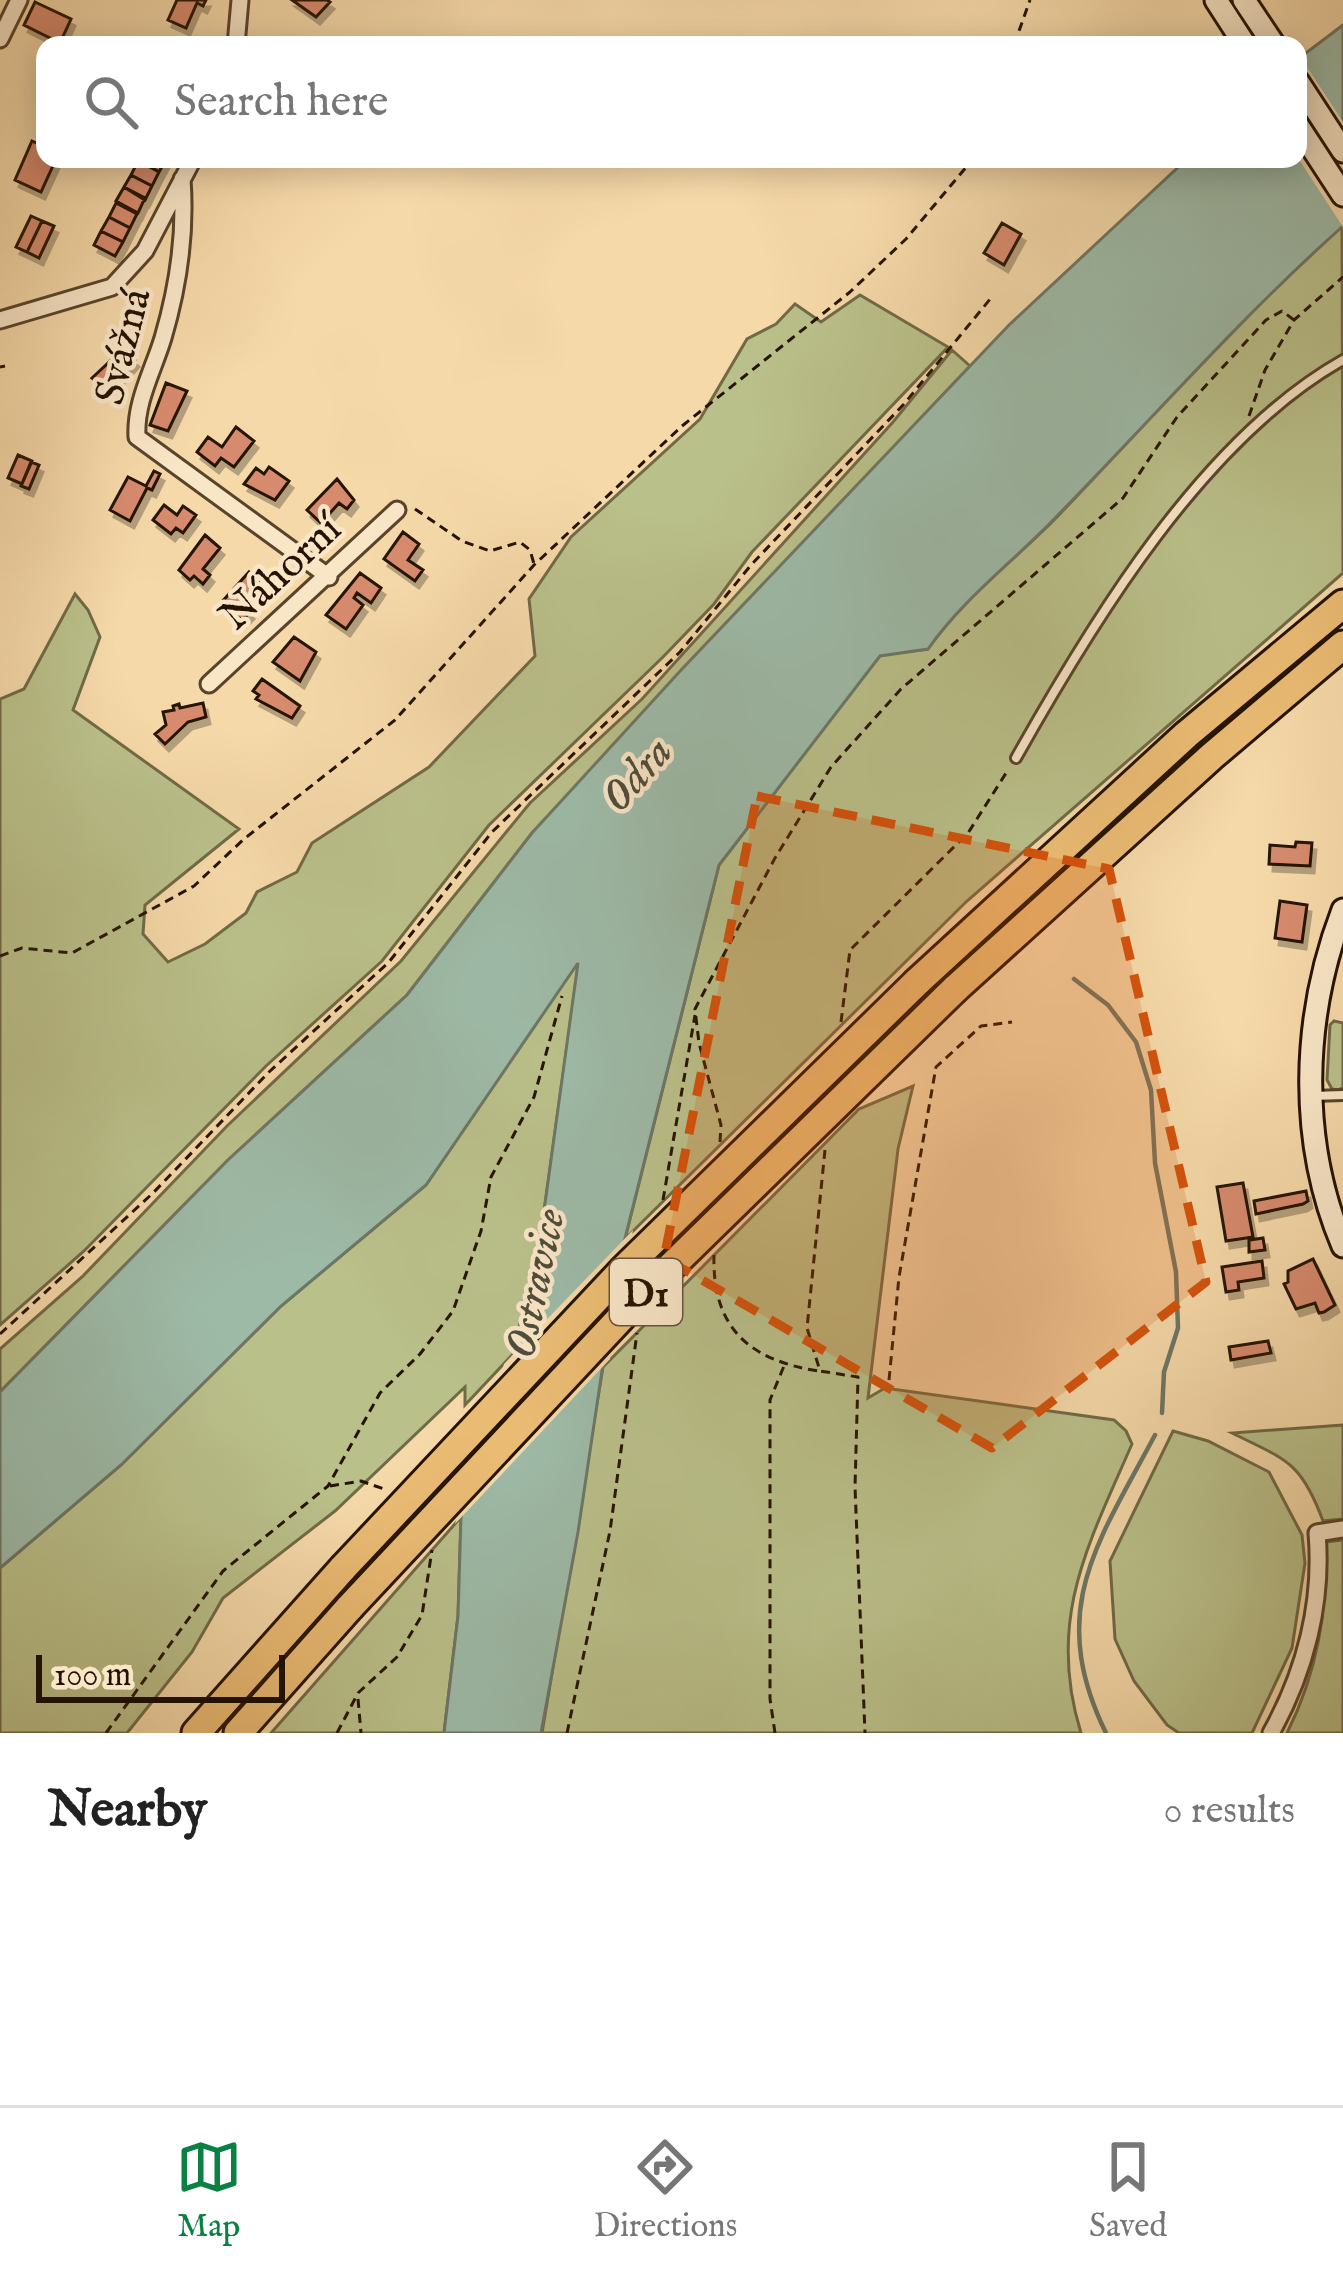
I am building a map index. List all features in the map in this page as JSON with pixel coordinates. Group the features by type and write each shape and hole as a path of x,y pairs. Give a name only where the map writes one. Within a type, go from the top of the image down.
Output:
{"highway":[{"name":"D1","path":"196,1733 343,1568 624,1269 916,982 1186,735 1343,604"},
{"name":"D1","path":"238,1733 645,1292 955,989 1212,756 1343,645"}],"street":[{"path":"0,39 19,0"},
{"path":"237,36 240,0"},
{"path":"1216,0 1239,36"},
{"path":"1244,0 1268,36"},
{"path":"1307,96 1343,151"},
{"path":"1307,140 1343,195"},
{"path":"0,320 112,287 145,251 188,168"},
{"name":"Svážná","path":"182,179 185,224 164,335 136,416 137,437 328,577"},
{"name":"Náhorní","path":"209,684 397,510"},
{"path":"1343,910 1332,979 1314,1016 1312,1096 1321,1177 1343,1246"},
{"path":"1271,1733 1302,1663 1313,1618 1318,1590 1317,1533 1343,1529"}],"lane":[{"path":"1016,758 1053,692 1148,550 1239,443 1292,393 1343,360"},
{"path":"1312,1096 1343,1095"}],"path":[{"path":"1017,36 1030,0"},
{"path":"0,956 22,948 72,953 194,886 244,839 394,720 534,565 682,426 850,292 965,168"},
{"path":"1239,443 1265,370 1294,320 1343,277"},
{"path":"0,1334 138,1208 269,1072 389,962 492,832 680,652 751,565 904,404 991,298"},
{"path":"661,1213 695,1009 775,858 831,766 902,689 1123,498 1177,417 1267,320 1282,311 1294,320"},
{"path":"397,510 410,505 462,541 490,551 520,542 530,550 534,565"},
{"path":"841,1025 850,950 968,833 1016,758"},
{"path":"106,1733 223,1571 328,1486 380,1393 420,1354 453,1311 481,1231 491,1177 534,1097 562,996"},
{"path":"695,1009 721,1125 720,1143"},
{"path":"889,1379 899,1277 936,1066 982,1026 1012,1022"},
{"path":"820,1371 808,1328 825,1142"},
{"path":"714,1253 721,1309 740,1339 759,1355 784,1366 858,1377 855,1487 865,1733"},
{"path":"567,1733 610,1531 638,1330"},
{"path":"775,1733 770,1699 770,1400 784,1366"},
{"path":"328,1486 362,1481 387,1490"},
{"path":"338,1733 358,1694 397,1657 422,1615 433,1548"},
{"path":"358,1694 361,1733"}],"highlighted area":[{"path":"757,796 1109,869 1206,1282 992,1448 664,1258"}],"green space":[{"path":"1342,226 1343,573 967,901 625,1239 719,865 880,655 928,649 973,596 1057,517 1232,332"},
{"path":"860,295 948,347 752,552 714,604 489,825 382,961 266,1066 84,1251 0,1325 0,699 24,689 75,594 100,637 73,710 239,829 145,905 143,934 168,962 205,944 246,913 257,892 297,872 312,843 429,767 535,656 529,599 571,537 700,419 747,339 776,324 795,304 821,322"},
{"path":"952,350 970,366 532,833 407,995 228,1160 0,1392 0,1349 82,1277 227,1126 401,961 530,803 642,699 893,422"},
{"path":"579,960 541,1233 513,1354 465,1405 465,1387 335,1511 223,1598 192,1652 127,1733 0,1733 0,1568 121,1465 281,1306 426,1185"},
{"path":"1334,1021 1343,1023 1343,1087 1339,1090 1332,1089 1327,1080"},
{"path":"913,1086 898,1149 868,1398 885,1388 1114,1420 1132,1444 1087,1550 1070,1619 1071,1692 1081,1733 542,1733 603,1367 859,1109"},
{"path":"1343,1425 1343,1519 1323,1521 1307,1486 1290,1465 1232,1433"},
{"path":"1173,1431 1208,1441 1269,1472 1302,1535 1305,1563 1292,1648 1252,1733 1179,1733 1167,1725 1134,1681 1115,1639 1110,1561"},
{"path":"461,1517 458,1616 444,1733 271,1733"},
{"path":"1343,1540 1343,1733 1287,1733 1318,1640 1326,1542"}],"water":[{"path":"1343,25 1343,226 973,596 928,649 880,656 719,865 617,1270 578,1532 541,1733 444,1733 458,1616 461,1517 513,1354 541,1233 578,963 426,1185 281,1306 121,1465 0,1568 0,1392 228,1160 407,995 532,833 1009,325 1177,168 1307,168 1307,52"}],"pier":[{"path":"1307,67 1343,122 1343,227 1305,168"},
{"path":"633,1230 610,1359 455,1524 504,1364"}],"building":[{"path":"177,0 206,0 203,6 197,3 186,28 168,20"},
{"path":"292,0 327,0 330,2 316,17"},
{"path":"35,2 71,19 63,36 46,36 24,25"},
{"path":"32,141 36,143 36,168 52,168 41,192 15,180"},
{"path":"134,168 159,172 152,186 131,175"},
{"path":"131,175 152,186 145,200 124,187"},
{"path":"124,187 145,198 138,213 116,201"},
{"path":"116,203 137,214 130,228 109,217"},
{"path":"31,216 42,221 27,252 16,247"},
{"path":"109,217 130,228 123,242 101,231"},
{"path":"42,221 54,226 39,258 27,252"},
{"path":"1002,223 1021,234 1004,265 984,253"},
{"path":"101,231 123,242 115,256 94,245"},
{"path":"122,350 135,360 108,390 92,378"},
{"path":"166,383 187,391 168,431 150,425"},
{"path":"236,427 254,441 234,467 221,458 215,466 197,452 208,437 222,447"},
{"path":"18,455 32,461 22,484 8,478"},
{"path":"31,462 39,465 29,489 21,486"},
{"path":"269,467 289,481 275,500 244,484 256,468 264,474"},
{"path":"154,471 160,474 130,521 110,510 128,477 146,486"},
{"path":"337,479 354,500 347,509 339,503 321,523 307,510"},
{"path":"164,505 177,515 183,506 196,515 183,533 176,528 171,534 153,520"},
{"path":"403,532 419,544 408,560 423,570 415,581 384,559"},
{"path":"205,535 220,548 203,569 210,575 203,584 179,570"},
{"path":"249,572 262,586 243,605 250,612 242,620 219,605"},
{"path":"360,573 381,588 371,603 357,593 354,598 363,605 346,629 326,615"},
{"path":"294,637 316,652 300,681 273,662"},
{"path":"262,679 300,706 292,718 256,699 259,695 253,691"},
{"path":"203,703 206,717 188,722 165,744 155,734 166,725 163,712 179,704 180,708"},
{"path":"1296,842 1312,843 1310,866 1269,864 1270,845 1295,847"},
{"path":"1280,901 1307,905 1302,942 1275,938"},
{"path":"1243,1183 1253,1237 1226,1241 1217,1187"},
{"path":"1306,1191 1308,1201 1303,1204 1256,1214 1254,1201"},
{"path":"1249,1237 1263,1238 1265,1250 1249,1252"},
{"path":"1313,1259 1335,1305 1319,1313 1315,1303 1296,1309 1284,1284 1288,1271"},
{"path":"1262,1261 1264,1278 1238,1282 1239,1290 1226,1292 1222,1267"},
{"path":"1268,1341 1271,1353 1231,1360 1229,1347"}],"waterway":[{"path":"1074,979 1108,1005 1136,1042 1151,1090 1155,1163 1176,1272 1178,1328 1164,1372 1162,1413"},
{"path":"1106,1733 1088,1689 1080,1650 1080,1613 1098,1545 1155,1435"}],"water label":[{"name":"Odra","path":"635,773"},
{"name":"Ostravice","path":"533,1283"}]}
